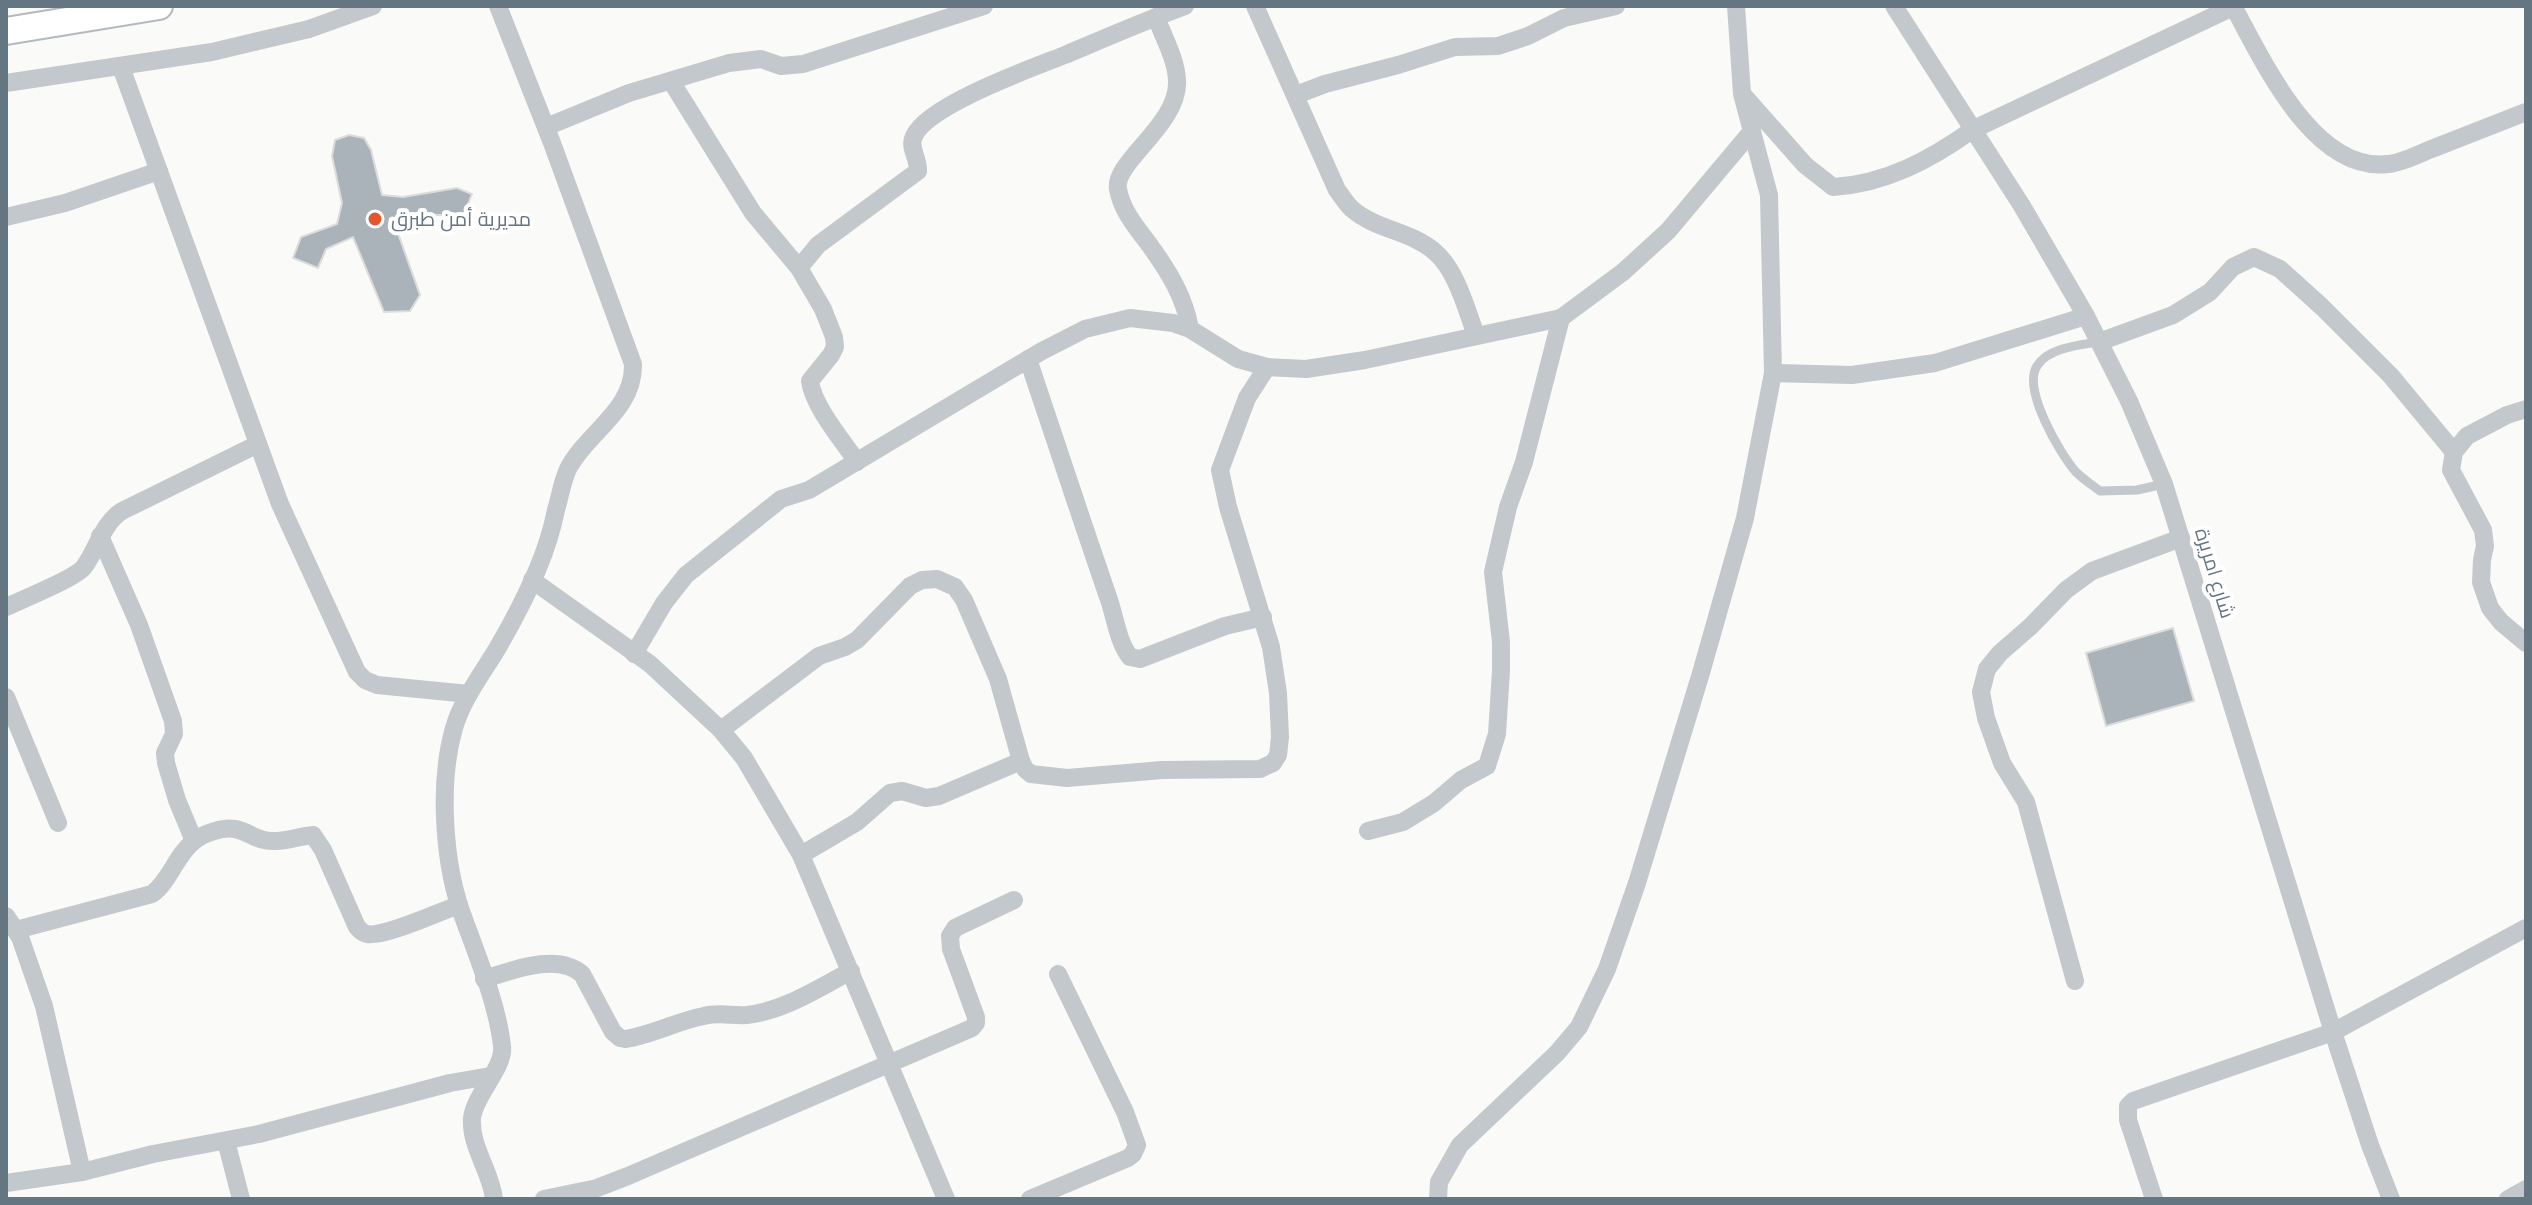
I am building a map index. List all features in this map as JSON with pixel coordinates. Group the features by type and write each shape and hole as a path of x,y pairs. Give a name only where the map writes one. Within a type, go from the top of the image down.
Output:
{"main road":[{"path":"6,31 159,6"}],"street":[{"path":"6,83 212,52 309,29 373,6"},
{"path":"494,1199 493,1189 478,1154 472,1118 475,1105 503,1052 499,1029 459,905 451,868 444,786 447,753 455,723 469,694 505,635 532,580 548,540 567,471 627,396 633,375 633,364 498,6"},
{"path":"546,127 629,93 729,63 761,59 781,66 803,64 941,12 984,6"},
{"path":"799,268 818,245 918,171 919,163 911,145 914,133 927,120 995,82 1185,6"},
{"path":"1255,6 1337,190 1352,209 1418,240 1437,253 1452,274 1476,335"},
{"path":"1296,95 1455,47 1498,46 1528,36 1564,18 1616,6"},
{"path":"1438,1199 1439,1182 1460,1145 1557,1053 1579,1027 1607,969 1637,883 1741,532 1773,373 1769,195 1742,94 1736,6"},
{"name":"شارع امريرة","path":"1894,6 2022,206 2086,316 2129,401 2164,484 2333,1032 2391,1199"},
{"path":"1742,94 1805,165 1833,187 1861,185 1904,171 1947,148 1972,130 2233,6 2294,110 2312,132 2364,165 2391,164 2526,112"},
{"path":"1156,17 1177,80 1175,96 1172,108 1148,142 1123,169 1117,180 1117,188 1130,218 1175,284 1190,329"},
{"path":"121,67 280,504 361,677 377,685 469,694"},
{"path":"671,81 753,213 799,268 823,309 835,347 810,381 811,387 857,462"},
{"path":"634,654 664,603 686,575 781,499 809,490 1028,359 1085,329 1130,318 1158,319 1190,329 1238,359 1267,367 1306,369 1561,318 1623,272 1668,231 1752,131"},
{"path":"6,217 65,203 159,171"},
{"path":"2099,342 2173,315 2210,292 2233,267 2254,257 2280,269 2322,307 2391,376 2454,452"},
{"path":"1773,373 1852,375 1935,363 2086,316"},
{"path":"1368,831 1403,822 1425,810 1450,788 1487,766 1490,761 1497,734 1501,671 1493,572 1561,318"},
{"path":"1028,359 1081,523 1130,657 1140,659 1225,626 1263,617"},
{"path":"721,730 819,656 857,640 910,586 922,580 937,579 955,587 970,613 998,679 1021,761 1031,774 1067,778 1189,769 1260,769 1273,763 1278,755 1280,737 1271,647 1228,507 1220,470 1247,398 1267,367"},
{"path":"2526,409 2507,415 2467,436 2454,452 2451,470 2483,530 2485,546 2481,582 2490,608 2526,643"},
{"path":"6,607 80,571 113,517 122,511 258,444"},
{"path":"100,536 139,625 173,721 174,734 165,753 166,763 194,841"},
{"path":"2075,981 2026,802 2002,763 1986,718 1981,692 1987,669 2000,653 2066,590 2092,571 2181,538"},
{"path":"532,580 650,664 721,730 744,758 801,855 946,1199"},
{"path":"6,697 58,823"},
{"path":"801,855 863,818 890,793 902,791 926,798 939,796 1021,761"},
{"path":"82,1172 44,1006 11,923 152,894 161,887 194,841 228,828 263,841 278,842 313,835 323,850 357,927 368,934 400,928 459,905"},
{"path":"544,1199 597,1188 618,1180 975,1026 976,1017 951,949 950,936 955,928 1014,900"},
{"path":"2154,1199 2128,1120 2128,1106 2133,1101 2333,1032 2526,928"},
{"path":"484,979 537,965 554,964 576,969 582,974 613,1032 625,1039 702,1016 720,1013 749,1015 770,1009 851,971"},
{"path":"1030,1199 1128,1158 1137,1145 1125,1112 1058,974"},
{"path":"6,1183 82,1172 153,1154 226,1141 436,1086 490,1076"},
{"path":"226,1141 241,1199"},
{"path":"2508,1199 2526,1189"}],"lane":[{"path":"2099,342 2074,346 2047,356 2036,367 2032,382 2043,417 2076,472 2100,491 2137,490 2164,484"}],"building":[{"name":"مديرية أمن طبرق","path":"349,135 364,138 371,150 382,195 403,197 457,188 472,194 458,229 443,215 425,215 395,225 420,295 410,311 384,312 353,237 326,249 318,268 293,258 301,237 337,224 342,203 332,156 335,140"},
{"path":"2173,628 2194,701 2106,726 2086,653"}],"place":[{"name":"مديرية أمن طبرق","path":"375,219"}]}
